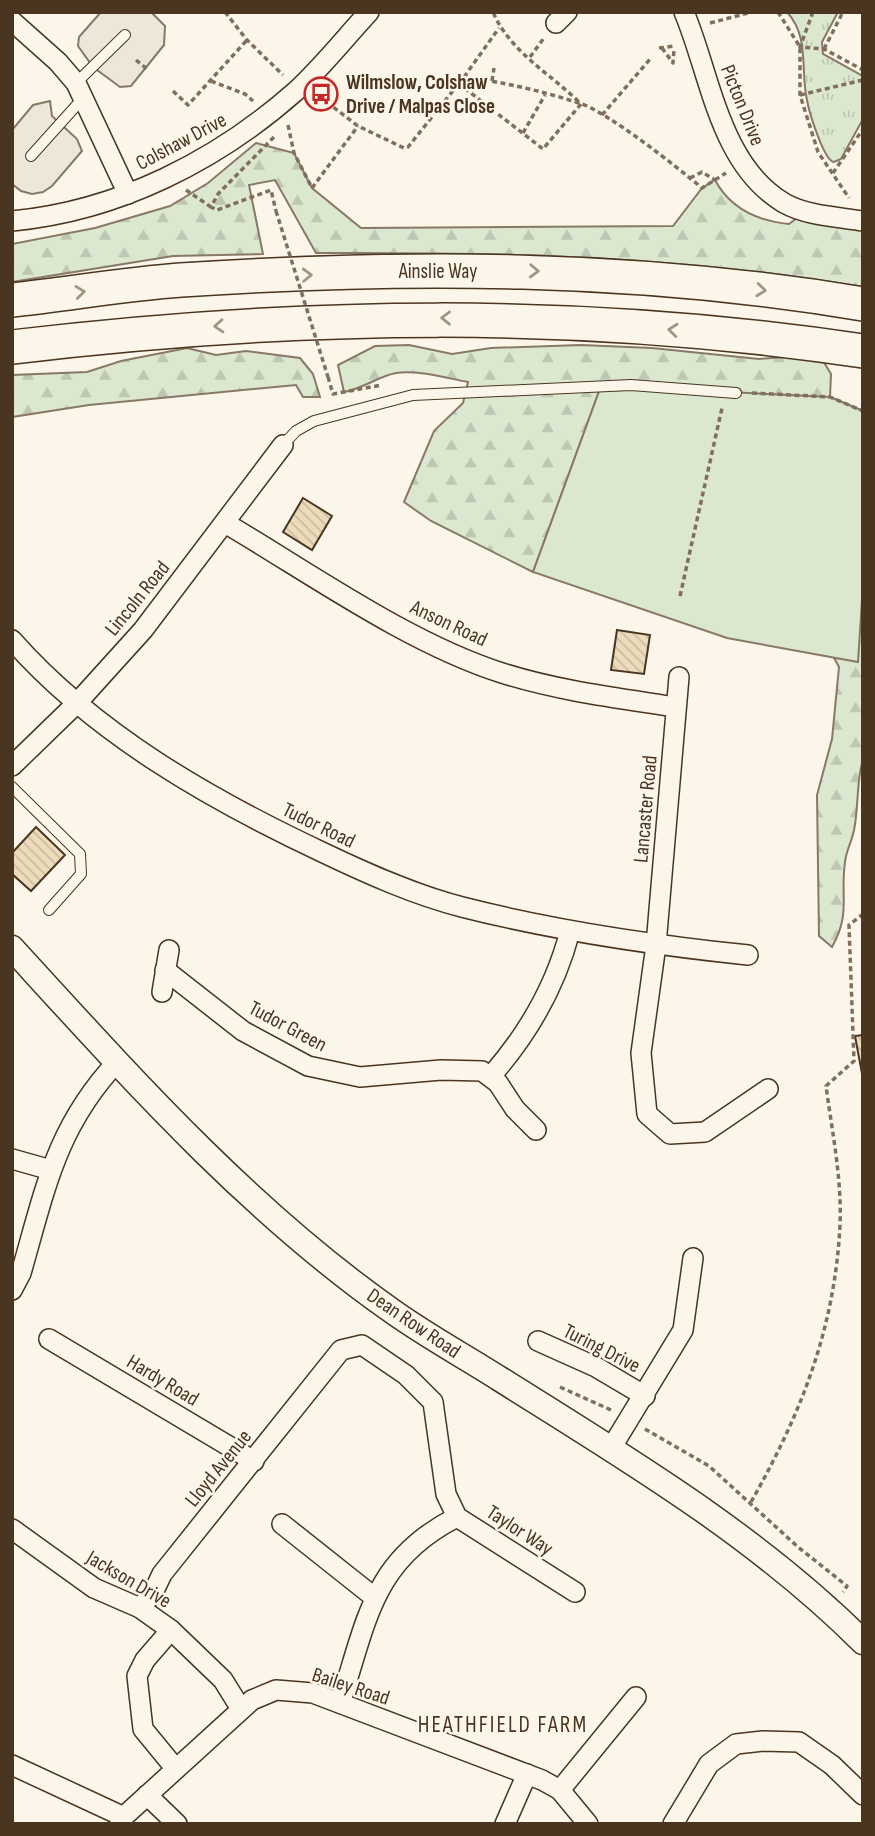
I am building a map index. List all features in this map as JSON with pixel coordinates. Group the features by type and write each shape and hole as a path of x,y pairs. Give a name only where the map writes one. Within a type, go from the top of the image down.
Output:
{"highway":[{"name":"Ainslie Way","path":"12,300 178,280 431,270 533,271 656,279 863,304"},
{"path":"12,347 191,328 429,318 546,320 863,351"}],"street":[{"name":"Colshaw Drive","path":"12,221 60,214 128,194 216,152 268,115 297,89 369,12"},
{"path":"12,21 58,62 80,90 128,194"},
{"name":"Picton Drive","path":"687,21 730,140 753,176 785,204 806,212 863,221"},
{"name":"Lincoln Road","path":"12,766 77,703 143,630 283,445"},
{"name":"Anson Road","path":"225,523 415,635 501,672 573,691 676,707"},
{"name":"Tudor Road","path":"12,640 41,673 77,703 207,794 365,872 459,906 570,931 656,945 748,955"},
{"name":"Lancaster Road","path":"656,945 679,677"},
{"path":"536,1130 515,1109 491,1076 533,1020 559,968 570,931"},
{"path":"656,945 641,1053 648,1114 670,1134 705,1132 768,1089"},
{"name":"Dean Row Road","path":"12,948 117,1062 279,1224 339,1272 434,1339 696,1505 831,1610 863,1642"},
{"path":"162,992 169,950"},
{"name":"Tudor Green","path":"165,970 243,1031 309,1066 360,1077 469,1069 491,1076"},
{"path":"12,1290 21,1273 51,1170 76,1113 117,1062"},
{"path":"12,1159 51,1170"},
{"name":"Turing Drive","path":"610,1450 683,1330 694,1258"},
{"name":"Hardy Road","path":"49,1339 254,1461"},
{"name":"Turing Drive","path":"538,1341 596,1367 645,1396"},
{"name":"Lloyd Avenue","path":"140,1608 153,1593 162,1574 341,1350 362,1345 406,1375 433,1402 446,1494 457,1517"},
{"name":"Taylor Way","path":"340,1703 374,1597 388,1571 437,1527 457,1517 575,1592"},
{"path":"282,1524 374,1597"},
{"name":"Jackson Drive","path":"12,1528 94,1588 140,1608 172,1630 223,1680 241,1709"},
{"path":"172,1630 145,1660 137,1676 143,1729 175,1769"},
{"name":"Bailey Road","path":"12,1765 122,1819 252,1700 276,1690 313,1693 527,1774 560,1790 588,1824"},
{"path":"560,1790 636,1697"},
{"path":"673,1824 709,1764 736,1744 763,1741 799,1742 832,1765 863,1795"},
{"path":"505,1824 527,1774"},
{"path":"147,1795 177,1824"}],"lane":[{"path":"31,156 125,35"},
{"path":"283,445 296,431 314,421 413,395 631,385 730,392"},
{"path":"12,787 80,854 81,874 49,910"}],"path":[{"path":"225,12 247,40 297,89"},
{"path":"493,12 499,27 511,44 555,78 581,104"},
{"path":"778,12 800,47"},
{"path":"813,12 800,47 800,94 818,152 846,192"},
{"path":"824,50 844,12"},
{"path":"687,21 748,13"},
{"path":"322,99 358,126 404,148 408,147 457,82 464,78 499,27"},
{"path":"173,91 188,106 247,40"},
{"path":"674,46 673,63 663,48 674,46"},
{"path":"800,47 824,50 863,70"},
{"path":"602,115 650,58"},
{"path":"136,60 147,69"},
{"path":"492,81 494,68"},
{"path":"464,78 492,81 581,104 602,115 702,188 715,180 702,172 690,178"},
{"path":"800,94 863,80"},
{"path":"211,81 245,94 268,115"},
{"path":"457,82 543,149 581,104"},
{"path":"523,133 545,95"},
{"path":"211,207 218,194 288,123 294,153 312,188 358,126"},
{"path":"833,173 863,129"},
{"path":"167,177 217,211 271,190 333,394 410,380 413,395"},
{"path":"680,596 730,392 830,397 863,411"},
{"path":"831,1610 847,1586 798,1547 751,1503 802,1404 818,1361 828,1309 840,1225 827,1086 854,1061 848,983 849,925 863,914"}],"green space":[{"path":"787,12 838,12 822,42 823,54 863,76 863,119 841,159 834,162 826,154 808,106 802,43"},
{"path":"256,143 294,153 312,188 361,228 673,226 702,188 715,180 721,190 737,205 766,220 789,224 806,211 863,221 863,287 726,268 658,262 522,255 316,253 275,180 249,185 263,254 173,256 12,282 12,244 95,228 170,206 208,183"},
{"path":"409,345 452,354 491,348 581,345 652,348 759,359 811,355 822,359 831,374 830,397 863,411 863,759 854,830 845,862 843,914 832,947 819,936 817,795 832,739 839,667 827,645 601,386 533,572 431,521 404,502 434,431 463,403 468,382 405,372 383,377 344,392 338,365 375,346"},
{"path":"187,348 216,355 246,351 300,358 313,374 320,397 303,397 296,385 89,405 12,417 12,375 87,372 121,361"},
{"path":"601,386 830,397 863,411 863,584 858,662 727,638 533,572"}],"shaded area":[{"path":"101,12 151,12 165,26 164,45 131,86 120,87 93,67 78,46 79,37"},
{"path":"50,101 52,116 77,139 82,151 52,186 43,192 32,194 21,191 12,184 12,130 33,105"}],"building":[{"path":"303,498 332,516 312,550 283,532"},
{"path":"617,630 650,635 644,674 611,670"},
{"path":"36,827 65,855 31,891 12,874 12,853"},
{"path":"863,1035 863,1079 855,1036"}],"place":[{"name":"Wilmslow, Colshaw Drive / Malpas Close","path":"321,94"}],"district":[{"name":"HEATHFIELD FARM","path":"503,1724"}]}
